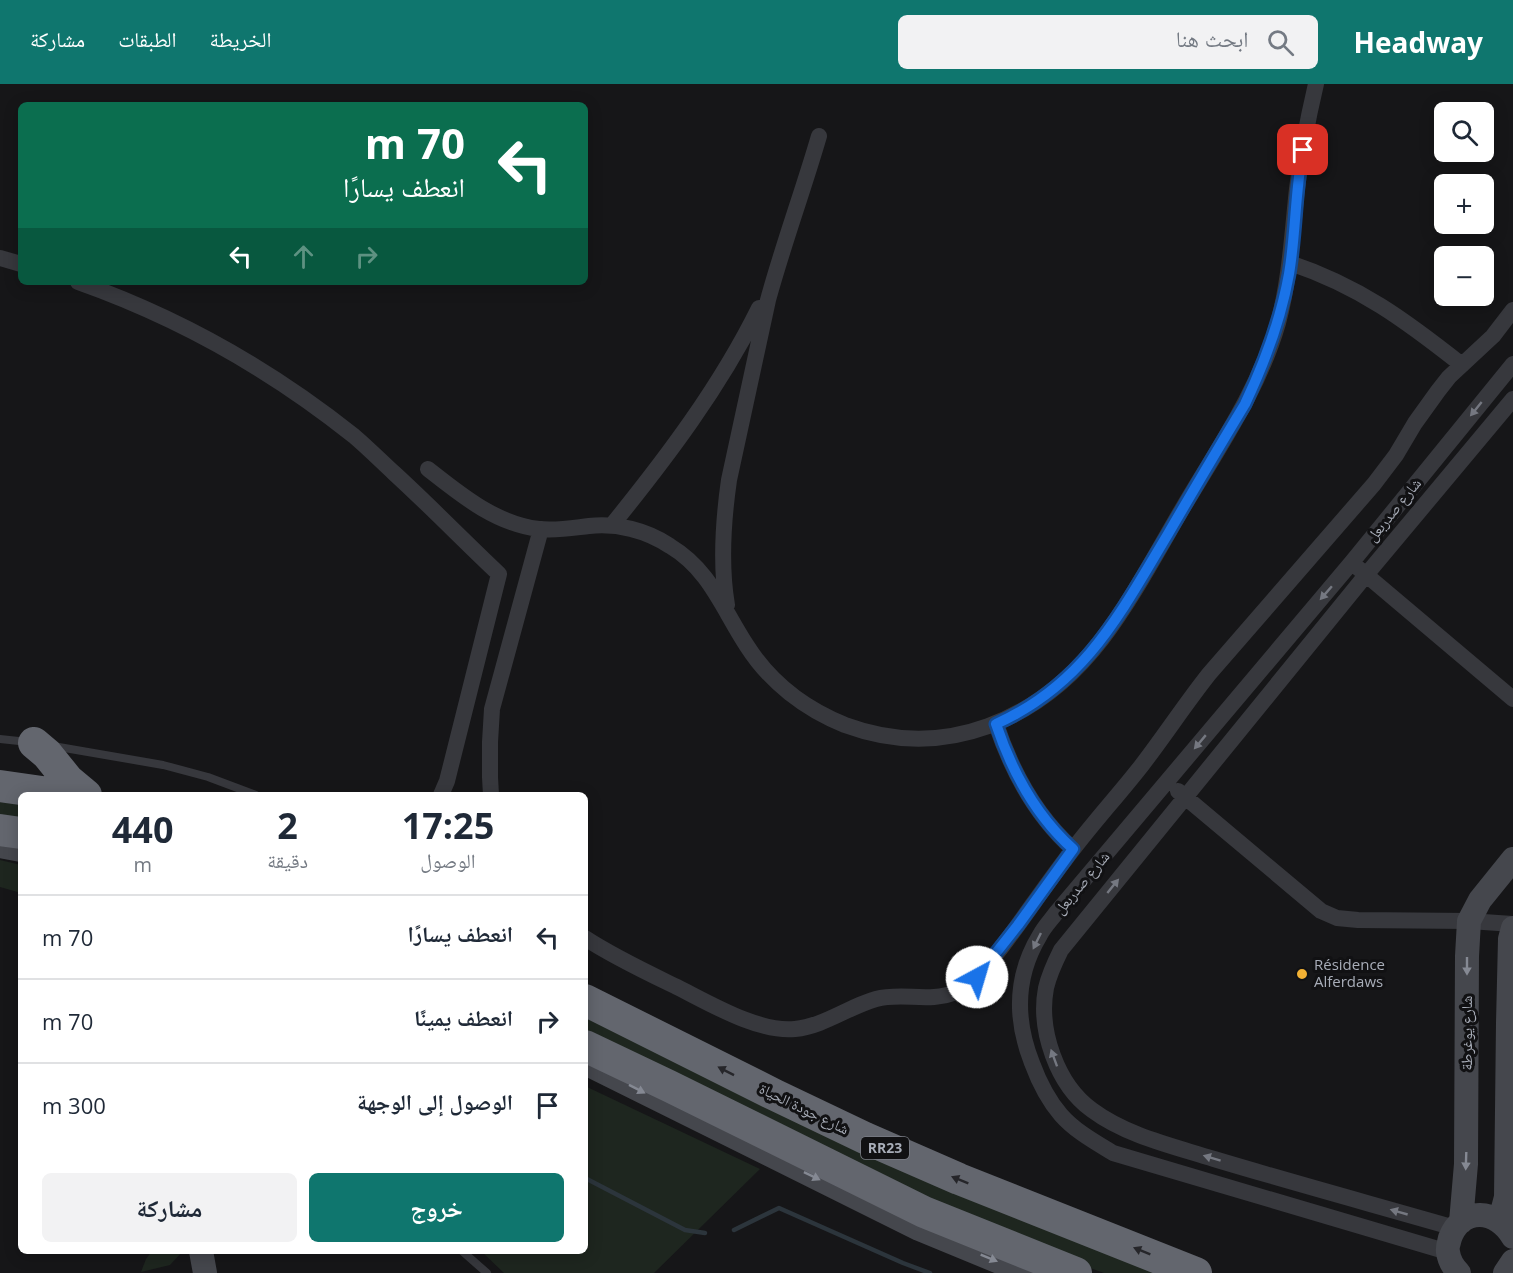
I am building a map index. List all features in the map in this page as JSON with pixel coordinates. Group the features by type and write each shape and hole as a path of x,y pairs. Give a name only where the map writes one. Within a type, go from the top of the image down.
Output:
{"highway":[{"path":"34,743 47,754 68,780 82,792"},
{"path":"0,786 42,792"},
{"path":"0,830 18,833"},
{"name":"شارع جودة الحياة","path":"588,1002 874,1143 1196,1273"},
{"name":"RR23","path":"588,1047 924,1212 1076,1273"}],"street":[{"path":"428,469 468,500 514,524 556,530 591,525 612,525 651,535 683,554 712,585 757,661 790,694 823,715 866,731 909,738 950,736 996,724 1018,714 1064,681 1102,639 1120,613 1232,426 1257,380 1277,325 1290,263 1300,166 1316,84"},
{"path":"729,615 723,576 725,507 753,366 775,274 819,136"},
{"path":"0,258 18,263"},
{"path":"1290,263 1327,276 1360,293 1404,321 1462,365"},
{"path":"612,525 687,429 733,358 775,274"},
{"path":"86,285 159,314 217,343 280,381 356,437 498,574 448,790"},
{"path":"588,940 615,957 745,1020 780,1029 800,1028 822,1022 874,1000 888,997 944,996 968,985 998,952 1073,849 1142,765 1191,696 1380,477 1415,423 1449,377 1493,336 1513,310"},
{"path":"733,358 753,366"},
{"name":"شارع صدربعل","path":"1453,1263 1113,1153 1083,1135 1062,1117 1047,1097 1024,1044 1019,1013 1021,984 1030,957 1040,935 1056,913 1352,562 1513,364"},
{"name":"شارع صدربعل","path":"1458,1225 1281,1179 1147,1138 1114,1125 1090,1109 1069,1089 1050,1046 1044,1014 1046,989 1061,950 1366,574 1513,399"},
{"path":"491,792 492,709 541,529"},
{"path":"1352,562 1513,699"},
{"path":"996,724 1011,765 1031,801 1052,829 1073,849"},
{"path":"482,792 490,777"},
{"path":"1167,782 1321,911 1337,918 1469,921 1513,926 1510,939 1508,1023 1506,1197 1509,1231"},
{"path":"0,846 18,849"},
{"name":"شارع يوغرطة","path":"1453,1263 1449,1242 1458,1225 1466,1164 1469,921 1480,900 1513,859"},
{"path":"588,1064 919,1229 1026,1273"},
{"path":"1458,1225 1476,1216 1485,1215 1509,1231"},
{"path":"202,1254 205,1273"},
{"path":"212,1273 214,1254"},
{"path":"1505,1273 1513,1261"}],"lane":[{"path":"0,739 97,752 163,765 208,777 248,792"},
{"path":"465,1254 486,1273"}],"shaded area":[{"path":"0,802 18,805 18,827 0,824"},
{"path":"0,860 18,864 18,892 0,887"},
{"path":"588,1018 1168,1273 1104,1273 1060,1257 588,1043"},
{"path":"588,1087 760,1169 654,1273 504,1273 484,1254 588,1254"},
{"path":"150,1254 180,1254 170,1265 141,1272"}],"waterway":[{"path":"588,1180 685,1230 705,1233"},
{"path":"734,1230 779,1208 930,1273"}],"place":[{"name":"Résidence Alferdaws","path":"1302,974"}],"route":[{"path":"977,977 1073,849 1052,829 1031,801 1011,765 996,724 1018,714 1064,681 1102,639 1140,581 1245,404 1268,352 1283,300 1289,272 1303,150"}]}
